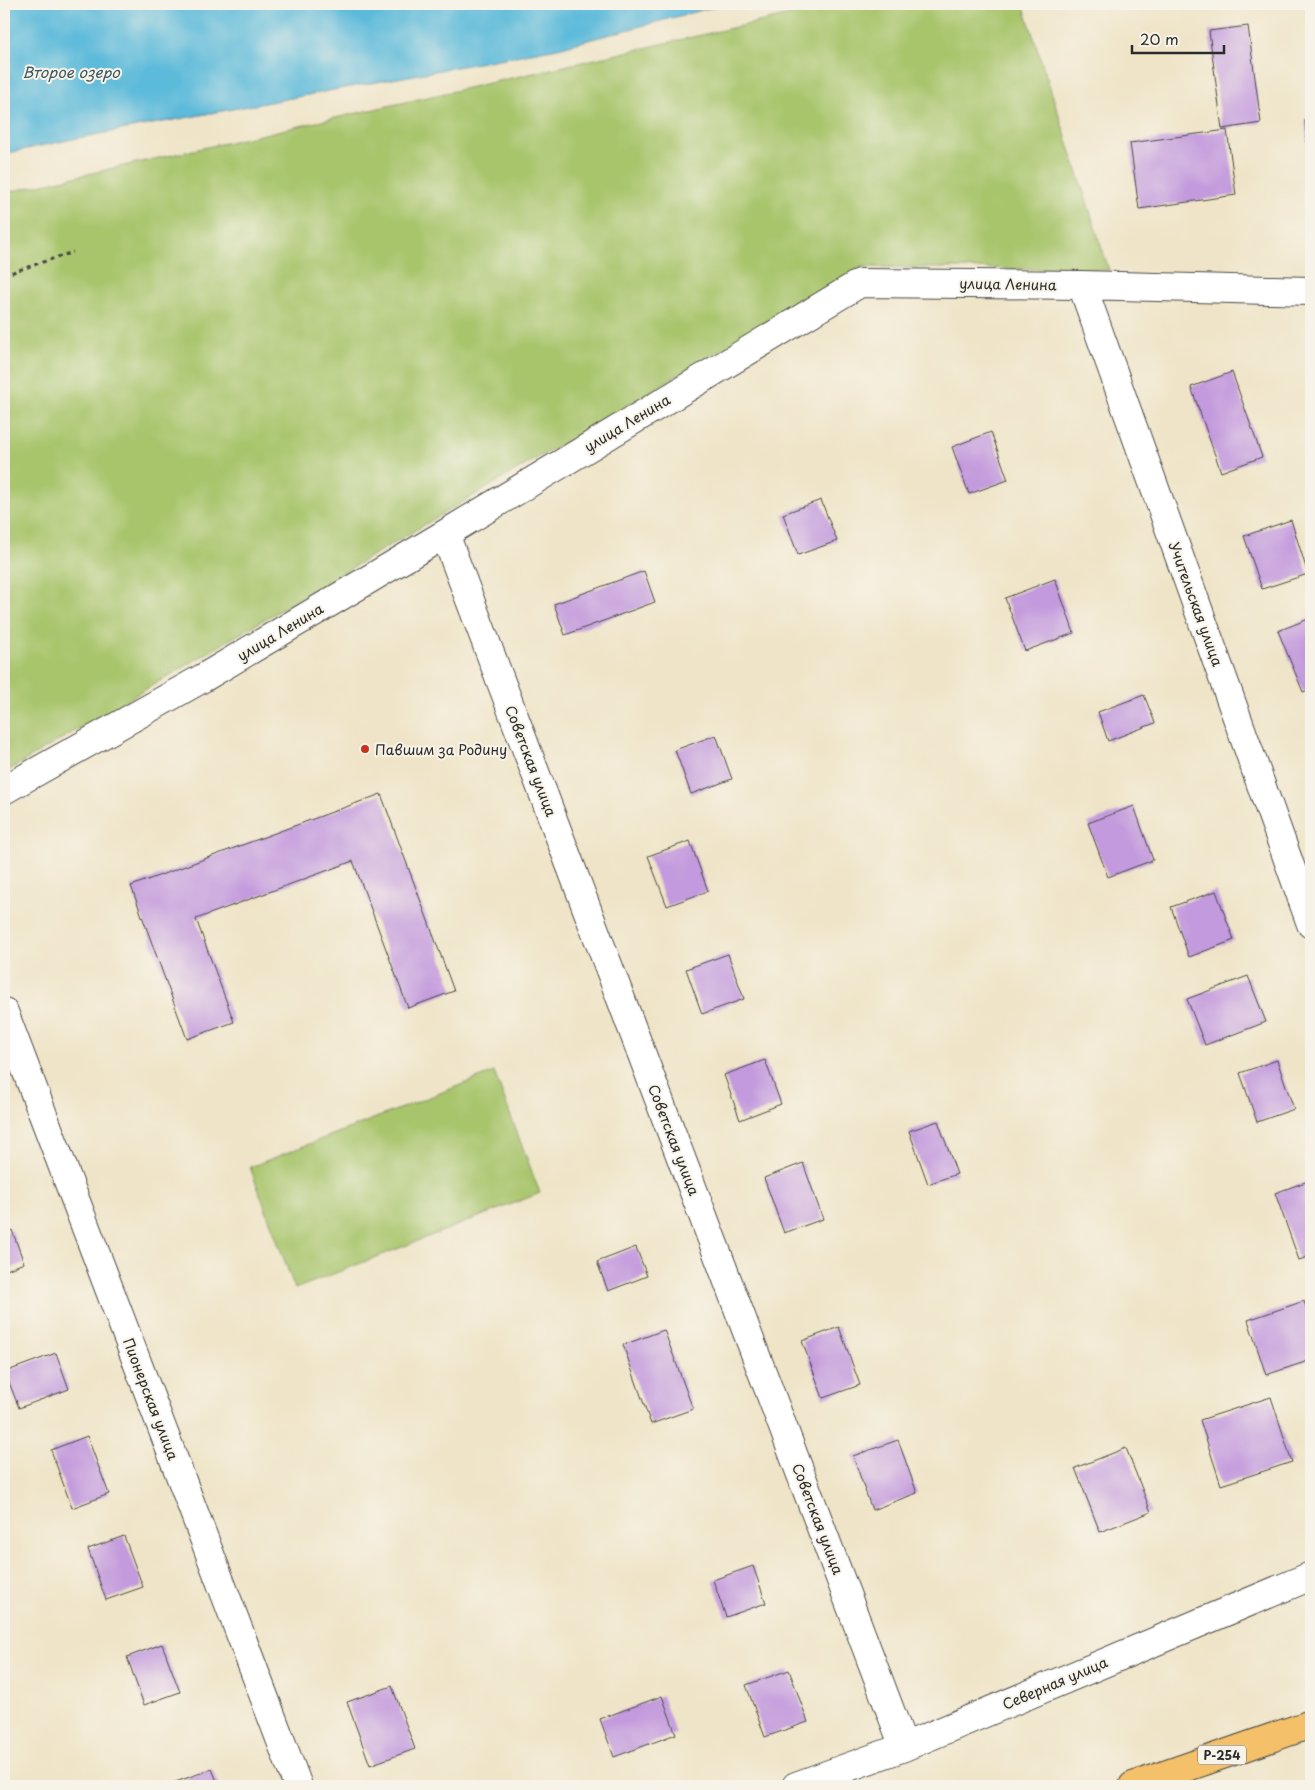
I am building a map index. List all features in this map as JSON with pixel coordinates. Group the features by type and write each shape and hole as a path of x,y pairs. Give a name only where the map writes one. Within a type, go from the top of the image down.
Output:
{"main road":[{"name":"Р-254","path":"1132,1786 1311,1724"}],"street":[{"name":"улица Ленина","path":"4,790 203,678 860,283 1082,285 1311,291"},
{"name":"Учительская улица","path":"1082,285 1311,924"},
{"name":"Советская улица","path":"445,534 904,1746"},
{"name":"Пионерская улица","path":"4,1012 298,1786"},
{"name":"Северная улица","path":"796,1786 904,1746 1311,1576"}],"path":[{"path":"4,275 72,252"}],"green space":[{"path":"838,4 1023,4 1109,270 861,267 4,773 4,193"},
{"path":"494,1072 540,1193 295,1289 250,1167"}],"water":[{"name":"Второе озеро","path":"4,4 725,4 558,48 73,139 4,154"}],"building":[{"path":"1248,26 1261,123 1222,129 1209,31"},
{"path":"1305,119 1311,119 1311,172 1310,172"},
{"path":"1227,130 1236,195 1139,209 1130,143"},
{"path":"1232,372 1262,457 1221,472 1191,387"},
{"path":"991,432 1008,480 969,494 952,447"},
{"path":"821,500 837,541 798,555 783,514"},
{"path":"1291,520 1308,574 1262,589 1244,536"},
{"path":"644,571 655,602 565,635 554,604"},
{"path":"1055,579 1074,633 1025,651 1005,598"},
{"path":"1311,618 1311,689 1303,692 1278,631"},
{"path":"1144,695 1155,723 1108,741 1098,712"},
{"path":"716,735 732,779 691,794 675,750"},
{"path":"381,794 454,991 408,1008 353,861 196,919 234,1022 187,1039 131,886"},
{"path":"1134,806 1153,860 1108,877 1088,823"},
{"path":"690,841 708,891 667,906 648,856"},
{"path":"1216,891 1234,940 1189,957 1171,907"},
{"path":"728,954 744,999 702,1014 686,969"},
{"path":"1248,976 1266,1022 1205,1045 1187,999"},
{"path":"765,1060 781,1104 740,1120 724,1075"},
{"path":"1277,1060 1294,1109 1257,1122 1240,1073"},
{"path":"938,1121 957,1174 928,1184 909,1131"},
{"path":"803,1163 823,1219 784,1233 764,1178"},
{"path":"1311,1180 1311,1256 1299,1260 1275,1193"},
{"path":"12,1230 24,1263 4,1271 4,1233"},
{"path":"636,1247 647,1276 608,1291 597,1262"},
{"path":"1304,1301 1311,1323 1311,1360 1266,1375 1248,1320"},
{"path":"839,1327 860,1385 823,1398 802,1341"},
{"path":"664,1330 693,1409 651,1424 623,1345"},
{"path":"56,1353 69,1389 19,1408 5,1372"},
{"path":"1271,1397 1292,1462 1221,1485 1200,1420"},
{"path":"87,1436 109,1494 72,1508 51,1450"},
{"path":"898,1440 917,1493 872,1510 853,1456"},
{"path":"1126,1448 1151,1512 1100,1532 1075,1468"},
{"path":"124,1536 143,1587 106,1600 88,1549"},
{"path":"753,1566 766,1603 726,1617 713,1580"},
{"path":"162,1644 180,1692 144,1705 127,1657"},
{"path":"789,1670 808,1722 765,1737 746,1685"},
{"path":"392,1686 415,1749 370,1765 347,1702"},
{"path":"662,1696 676,1734 614,1757 600,1719"},
{"path":"212,1769 219,1786 171,1786 170,1784"}],"place":[{"name":"Павшим за Родину","path":"365,749"}]}
